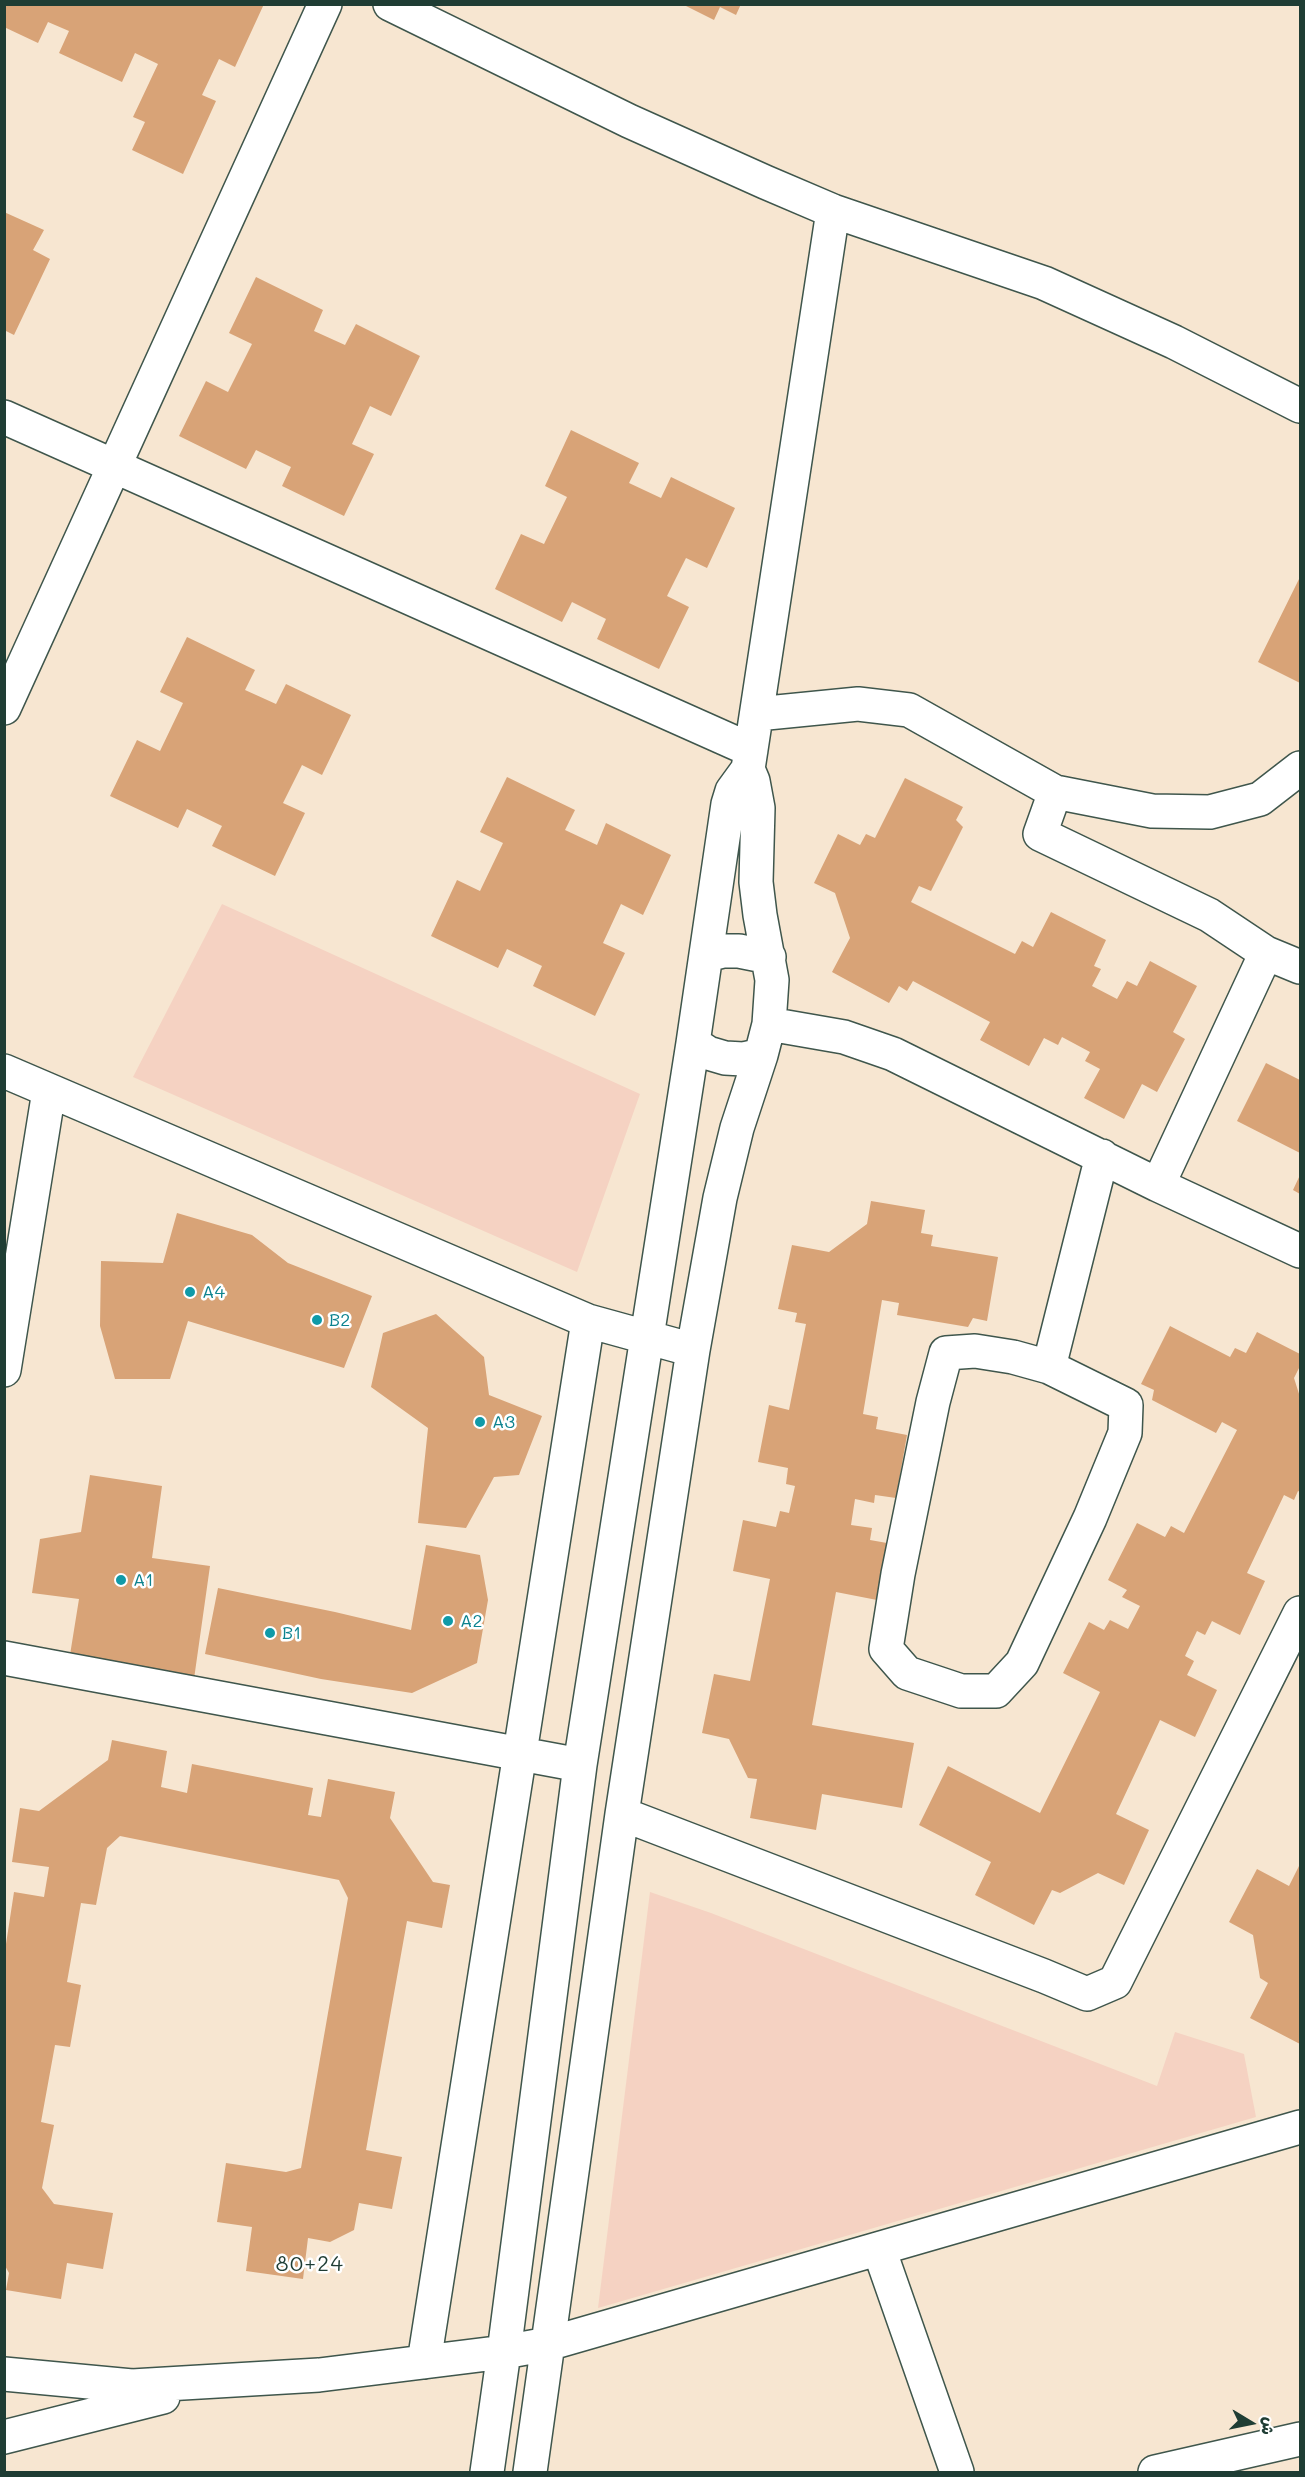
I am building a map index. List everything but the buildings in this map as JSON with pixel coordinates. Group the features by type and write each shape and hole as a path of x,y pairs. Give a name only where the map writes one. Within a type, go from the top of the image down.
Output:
{"street":[{"path":"4,708 325,4"},
{"path":"390,4 629,121 833,211 1044,283 1165,338 1300,406"},
{"path":"530,2472 622,1814 693,1350 720,1198 737,1128 769,1024 772,980 756,882 758,808 750,759 833,211"},
{"path":"4,417 750,759"},
{"path":"757,714 858,704 909,710 1055,792 1152,811 1210,812 1260,799 1300,768"},
{"path":"487,2472 580,1764 707,955 728,804 732,791 750,759"},
{"path":"1055,792 1040,834 1209,915 1266,953 1300,967"},
{"path":"707,955 739,951 769,957"},
{"path":"1158,1185 1266,953"},
{"path":"769,1024 817,1031 869,1044 1158,1185 1300,1251"},
{"path":"693,1043 708,1053 725,1058 743,1059 761,1055"},
{"path":"4,1071 588,1321 693,1350"},
{"path":"4,1370 49,1091"},
{"path":"1049,1367 1102,1156"},
{"path":"424,2362 588,1321"},
{"path":"975,1351 1014,1357 1049,1367 1126,1405 1125,1433 1022,1663 996,1691 961,1691 907,1673 886,1649 898,1574 930,1413 946,1353 975,1351"},
{"path":"622,1814 1087,1994 1115,1982 1300,1613"},
{"path":"4,1658 580,1764"},
{"path":"4,2374 132,2386 319,2375 504,2352 548,2344 1300,2127"},
{"path":"879,2248 957,2472"},
{"path":"4,2437 230,2380"},
{"path":"1155,2472 1300,2439"}],"shaded area":[{"path":"222,904 640,1094 577,1272 133,1077"},
{"path":"650,1892 711,1913 1157,2086 1175,2032 1244,2054 1256,2117 598,2308"}],"place":[{"name":"A4","path":"190,1292"},
{"name":"B2","path":"317,1320"},
{"name":"A3","path":"480,1422"},
{"name":"A1","path":"121,1580"},
{"name":"A2","path":"448,1621"},
{"name":"B1","path":"270,1633"}],"district":[{"name":"80+24","path":"310,2265"}]}
